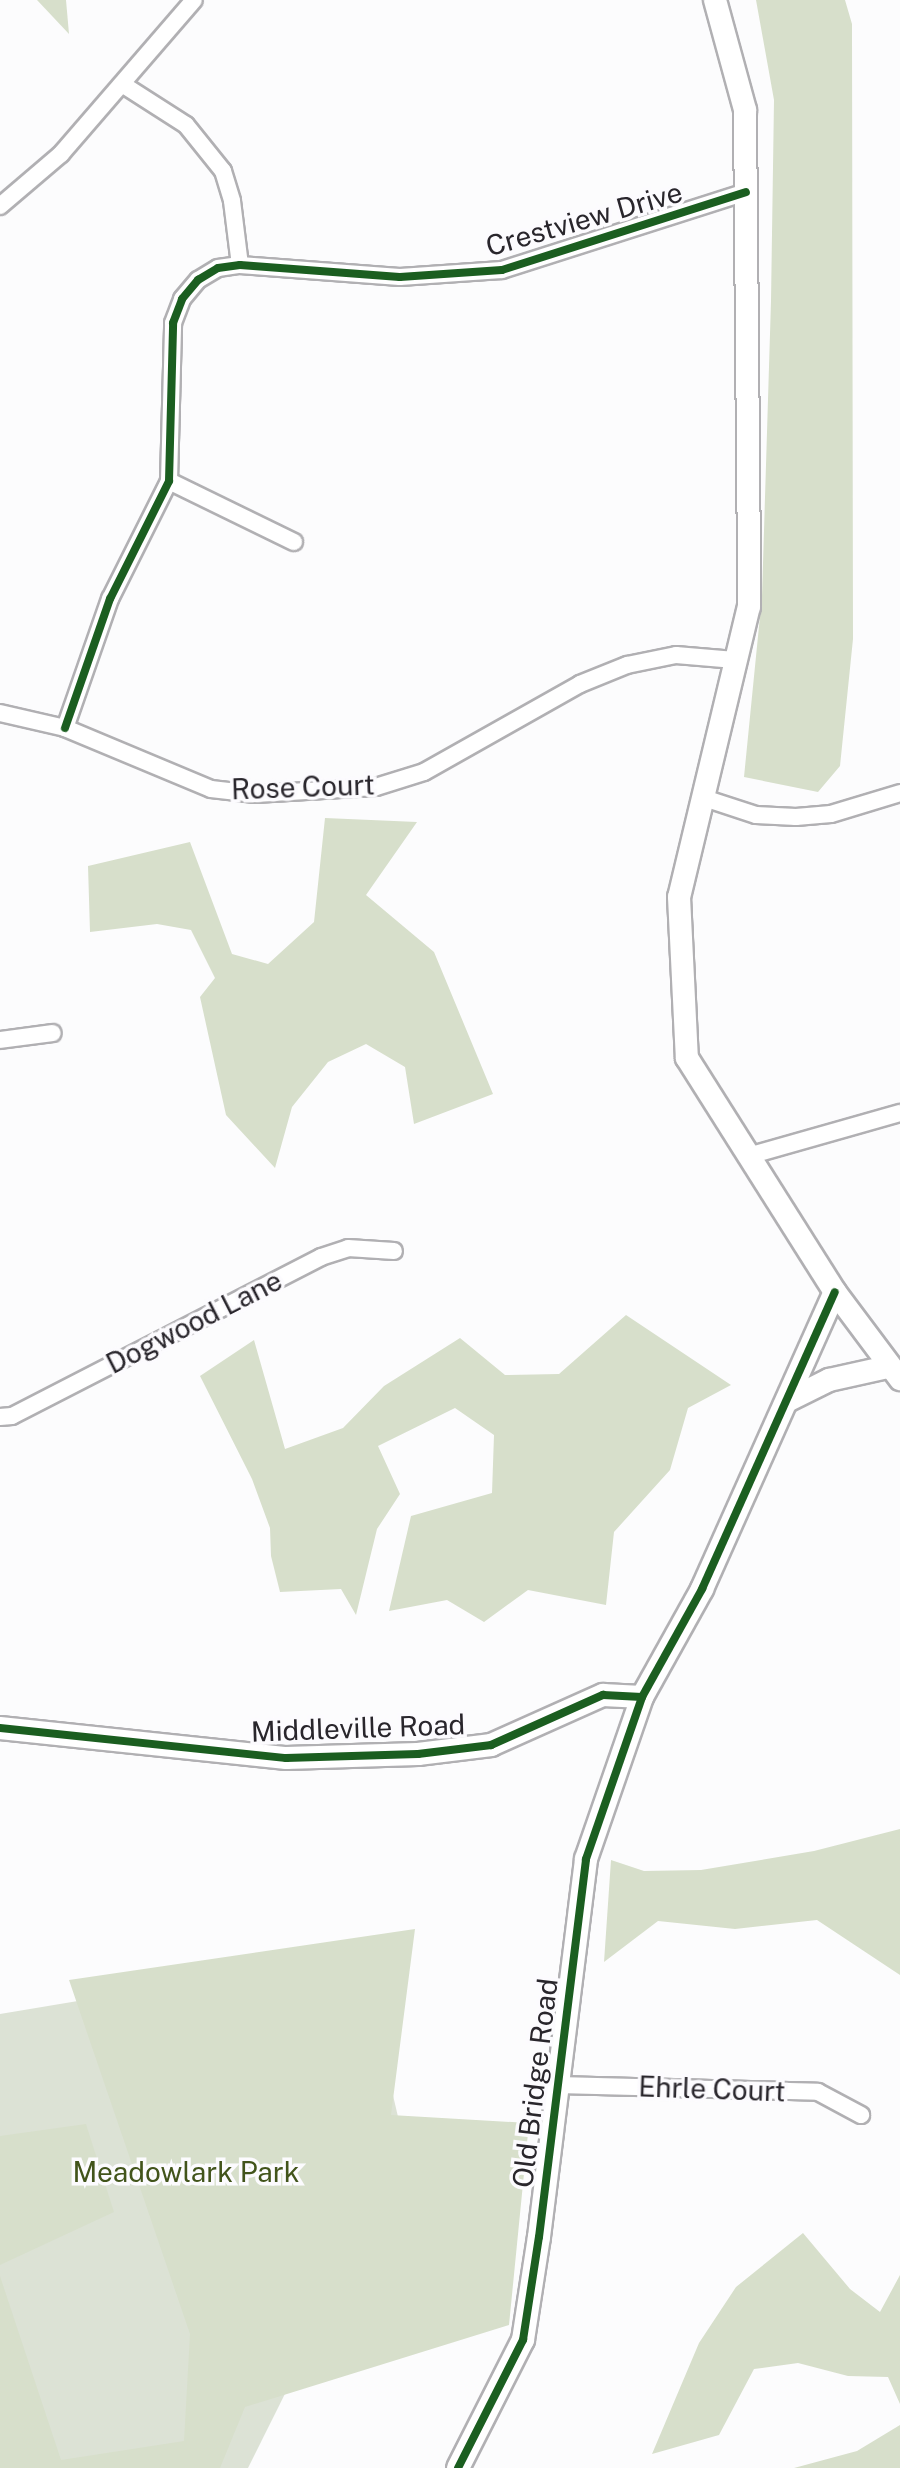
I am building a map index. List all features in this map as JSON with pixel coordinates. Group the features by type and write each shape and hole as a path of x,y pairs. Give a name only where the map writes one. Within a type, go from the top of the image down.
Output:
{"street":[{"path":"0,206 61,154 194,0"},
{"path":"715,0 745,110 749,606 679,897 687,1058 835,1292 894,1373 829,1380 789,1400"},
{"path":"65,728 110,599 169,481 173,323 182,299 198,280 218,268 240,265 232,201 223,171 186,125 122,84"},
{"name":"Crestview Drive","path":"240,265 400,277 502,270 746,192"},
{"path":"169,481 294,542"},
{"name":"Rose Court","path":"0,713 65,728 211,789 255,794 376,787 424,772 580,684 627,665 676,655 735,660"},
{"path":"704,798 756,815 796,817 831,814 900,793"},
{"path":"0,1040 53,1033"},
{"path":"748,1156 900,1113"},
{"name":"Dogwood Lane","path":"0,1417 12,1416 321,1257 348,1248 394,1251"},
{"path":"642,1697 702,1589 835,1292"},
{"name":"Middleville Road","path":"0,1728 286,1758 418,1754 491,1745 603,1695 642,1697"},
{"name":"Old Bridge Road","path":"458,2468 523,2340 586,1859 642,1697"},
{"name":"Ehrle Court","path":"558,2085 818,2092 861,2115"}],"green space":[{"path":"37,0 66,0 69,34"},
{"path":"756,0 845,0 852,24 853,639 840,766 818,792 744,777 762,596 771,301 774,100"},
{"path":"325,818 417,822 366,895 434,952 493,1094 414,1124 405,1067 366,1044 328,1062 292,1107 275,1168 226,1115 200,997 215,978 191,930 157,924 90,932 88,866 190,842 232,954 268,964 314,922"},
{"path":"626,1315 731,1385 688,1408 670,1470 614,1532 606,1605 528,1590 484,1622 447,1600 389,1611 411,1516 492,1493 494,1435 455,1408 378,1446 400,1494 377,1529 356,1615 341,1589 280,1592 271,1556 270,1528 252,1479 200,1376 254,1340 285,1449 343,1428 384,1386 460,1338 505,1375 559,1374"},
{"path":"900,1829 900,1975 817,1920 735,1929 658,1921 604,1962 611,1860 644,1871 701,1870 814,1851"},
{"name":"Meadowlark Park","path":"415,1929 391,2115 529,2123 509,2325 245,2407 220,2468 0,2468 0,2276 61,2460 184,2441 190,2334 69,1980"},
{"name":"Meadowlark Park","path":"360,1954 406,2151 248,2468 0,2468 0,2014"},
{"path":"86,2124 114,2212 0,2265 0,2136"},
{"path":"803,2233 850,2289 880,2312 900,2275 900,2404 888,2377 848,2376 798,2363 754,2369 719,2435 652,2454 699,2343 736,2287"},
{"path":"900,2425 900,2468 794,2468 857,2451"}],"cycle path":[{"path":"65,728 110,599 169,481 173,323 182,299 198,280 218,268 240,265 400,277 502,270 746,192"},
{"path":"0,1728 286,1758 418,1754 491,1745 603,1695 642,1697 702,1589 835,1292"},
{"path":"458,2468 523,2340 539,2237 586,1859 642,1697"}]}
